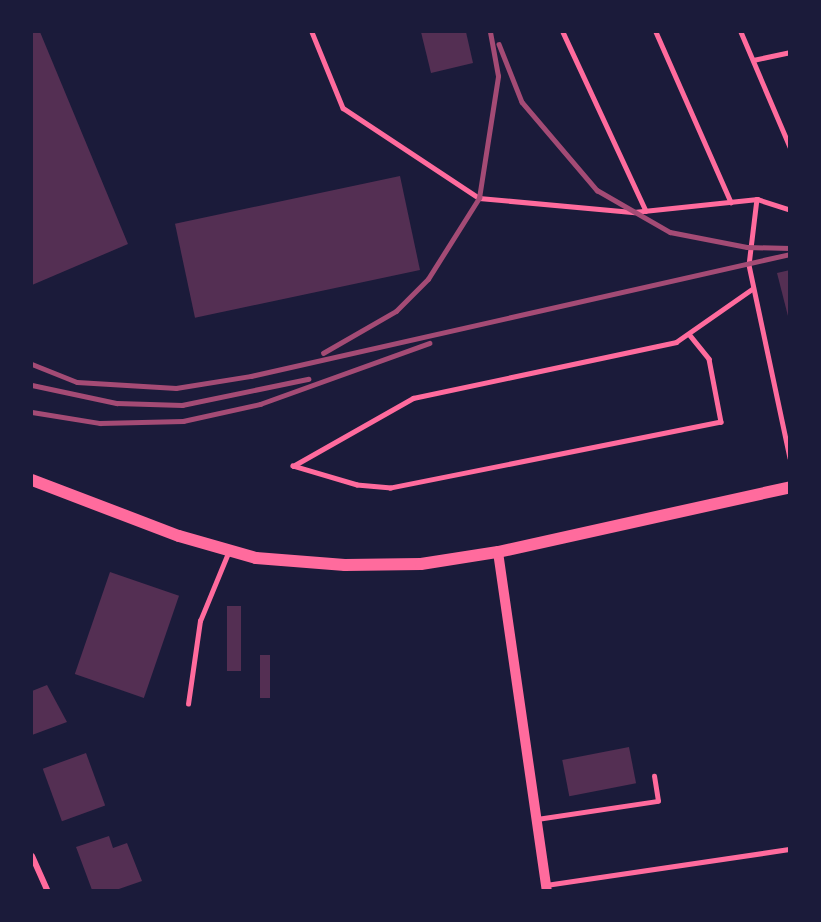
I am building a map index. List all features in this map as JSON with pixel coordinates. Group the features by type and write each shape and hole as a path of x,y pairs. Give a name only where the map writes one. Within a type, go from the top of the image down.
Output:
{"main road":[{"path":"32,480 229,550 345,565 421,564 498,552 789,487"}],"street":[{"path":"498,552 547,888"},
{"path":"32,856 46,891"}],"lane":[{"path":"312,32 343,108 480,198 646,211 758,199 789,210"},
{"path":"563,32 646,211"},
{"path":"656,32 731,202"},
{"path":"741,32 787,134 789,147"},
{"path":"753,60 789,52"},
{"path":"758,199 747,247 752,289 789,458"},
{"path":"689,334 709,359 721,422 392,488 357,485 293,466 413,398 676,342 752,289"},
{"path":"188,704 200,621 229,550"},
{"path":"537,819 658,801 654,776"},
{"path":"547,888 789,849"}],"building":[{"path":"32,32 40,32 128,244 32,285"},
{"path":"421,32 466,32 473,63 431,73"},
{"path":"400,176 420,270 195,318 175,224"},
{"path":"790,270 790,320 789,320 777,273"},
{"path":"110,572 179,596 144,698 75,674"},
{"path":"227,606 241,606 241,671 227,671"},
{"path":"260,655 270,655 270,698 260,698"},
{"path":"47,685 67,722 32,735 32,691"},
{"path":"629,747 636,783 569,796 562,760"},
{"path":"86,753 105,806 62,821 43,769"},
{"path":"109,836 113,848 127,843 142,881 116,890 92,890 76,847"}],"railway":[{"path":"323,353 396,311 428,279 479,198 498,76 490,32"},
{"path":"499,44 522,102 597,190 670,232 747,247 790,248"},
{"path":"32,364 77,382 176,388 251,376 790,254"},
{"path":"32,412 100,423 183,421 260,404 429,343"},
{"path":"32,385 117,403 182,405 308,379"}]}
